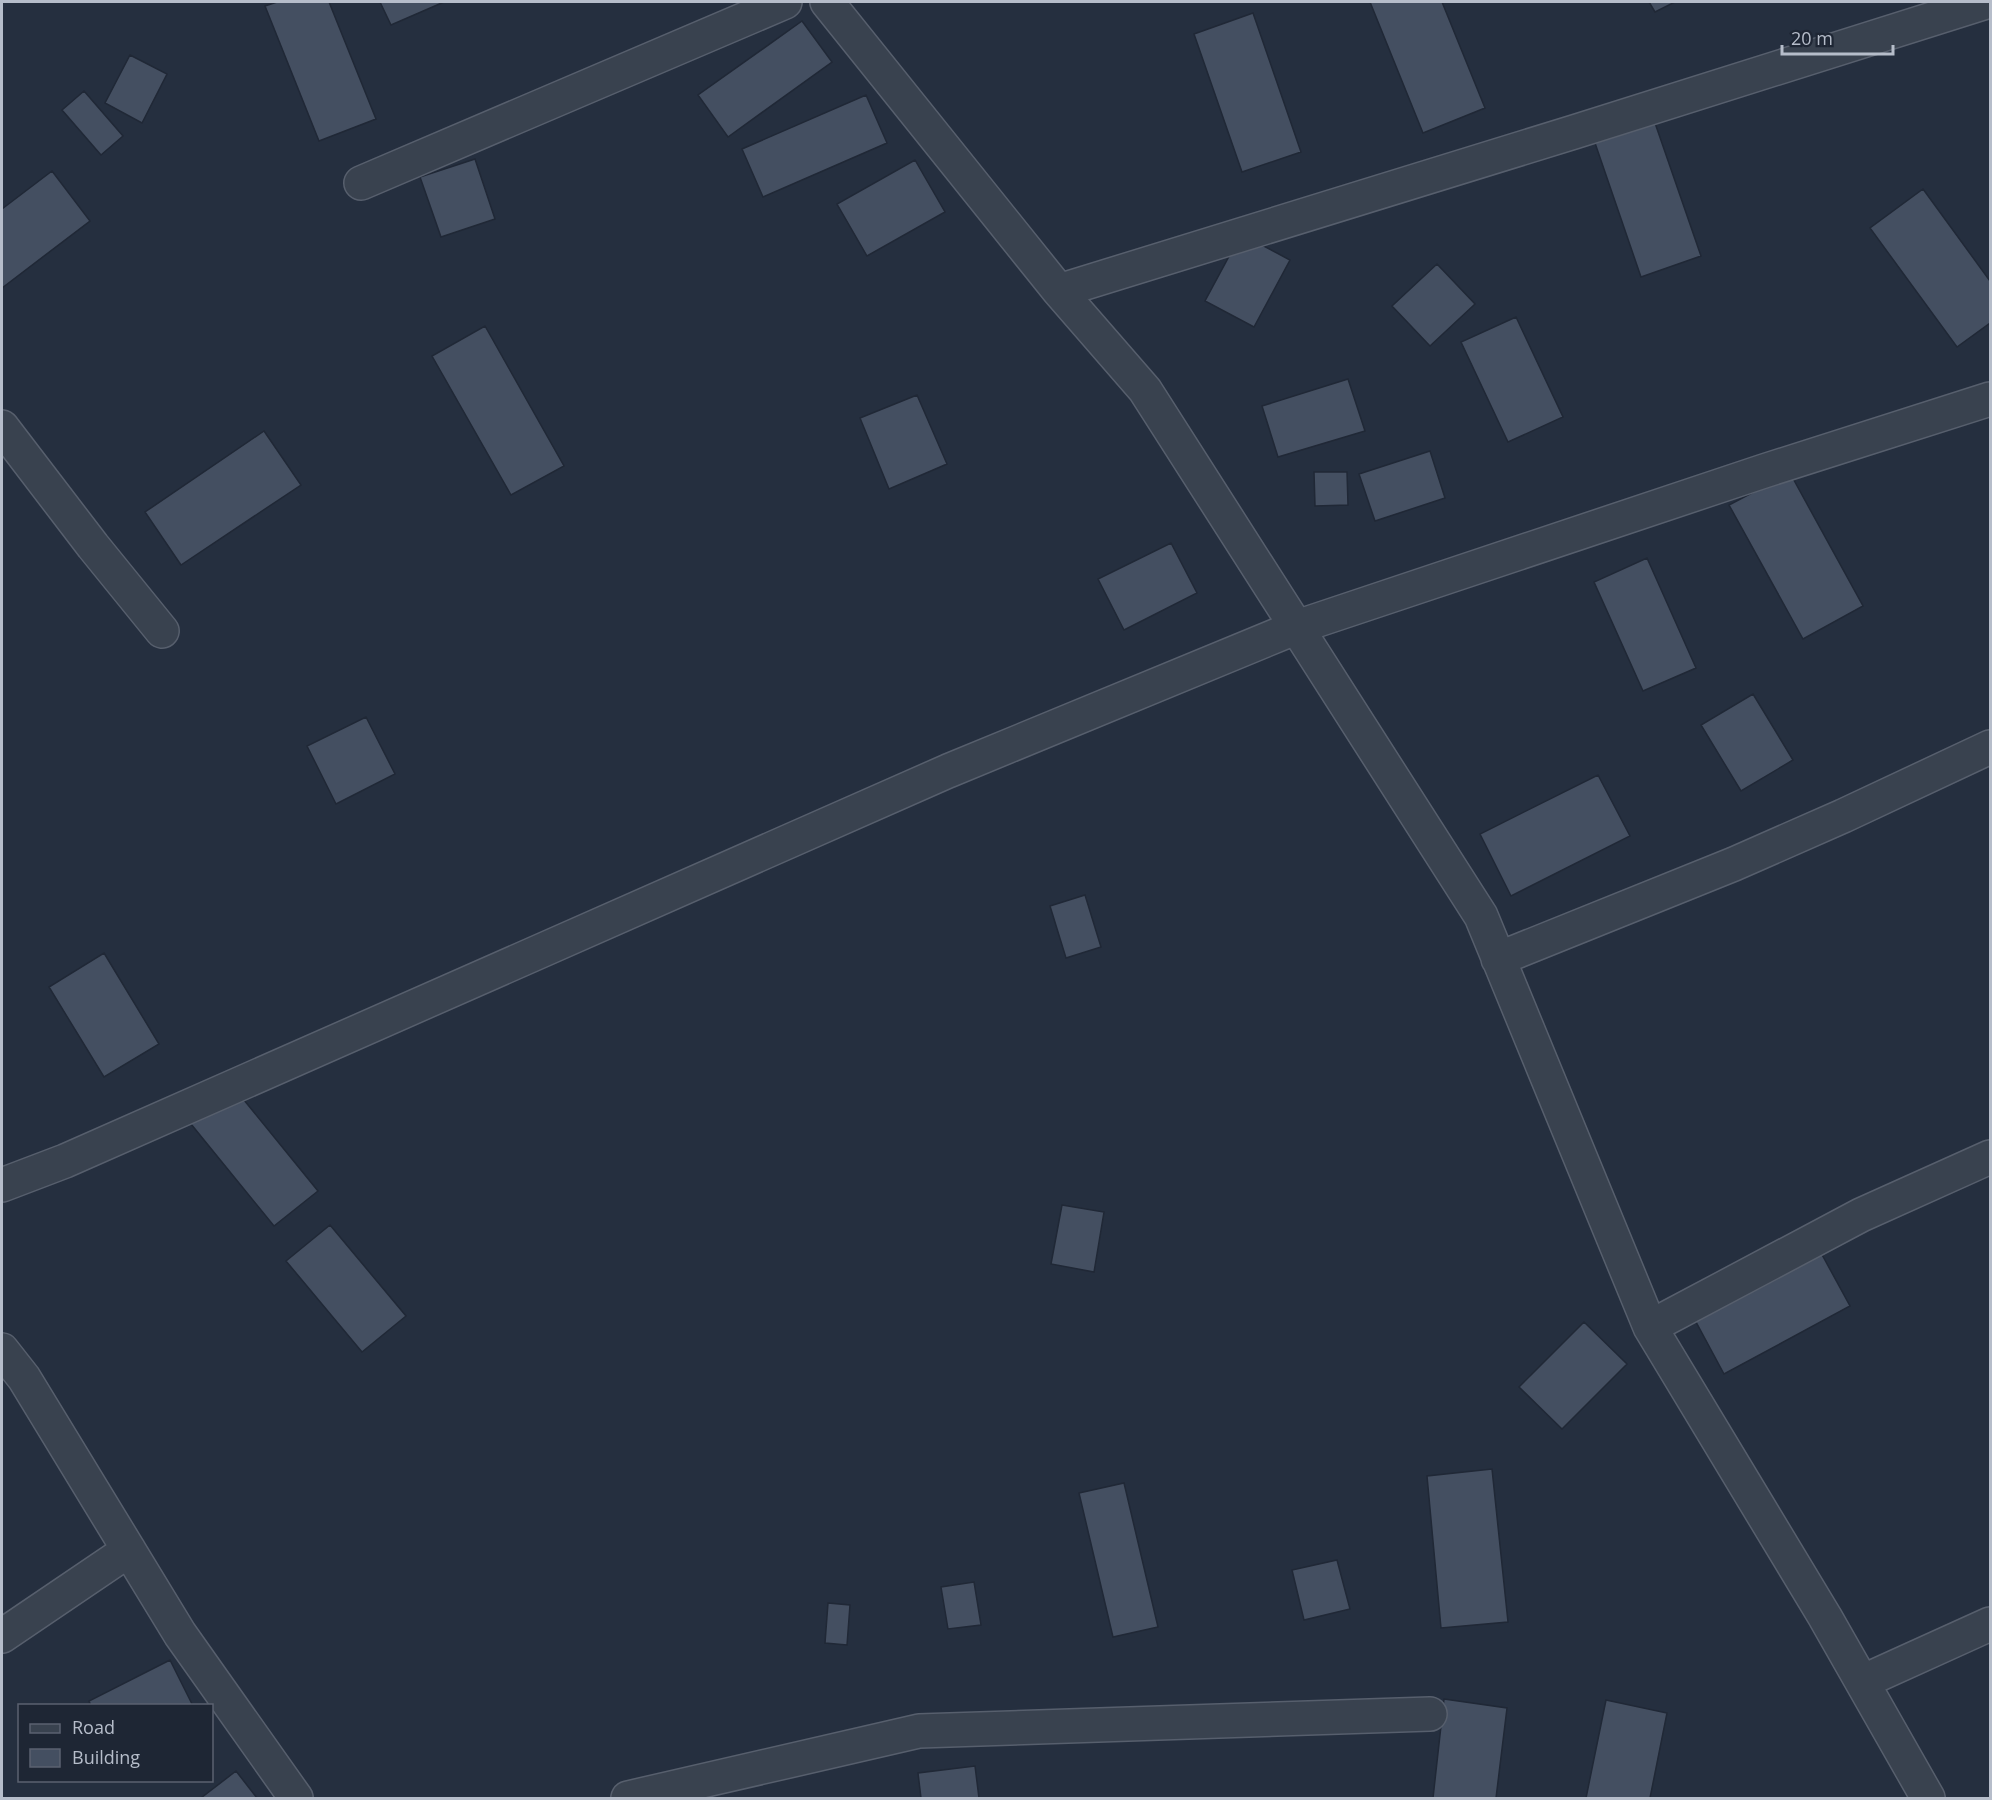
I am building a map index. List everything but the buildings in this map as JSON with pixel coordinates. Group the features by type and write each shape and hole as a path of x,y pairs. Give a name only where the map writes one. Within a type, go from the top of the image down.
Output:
{"street":[{"path":"362,183 784,2"},
{"path":"827,2 1059,291 1145,390 1481,916 1650,1327 1862,1682 1928,1798"},
{"path":"1059,291 1986,2"},
{"path":"2,1185 66,1161 948,771 1297,627 1764,471 1990,399"},
{"path":"2,426 93,546 162,631"},
{"path":"1498,959 1734,864 1990,747"},
{"path":"1650,1327 1861,1215 1990,1157"},
{"path":"2,1350 24,1378 180,1634 296,1798"},
{"path":"2,1636 129,1550"},
{"path":"1862,1682 1990,1624"},
{"path":"628,1798 919,1731 1430,1714"}]}
